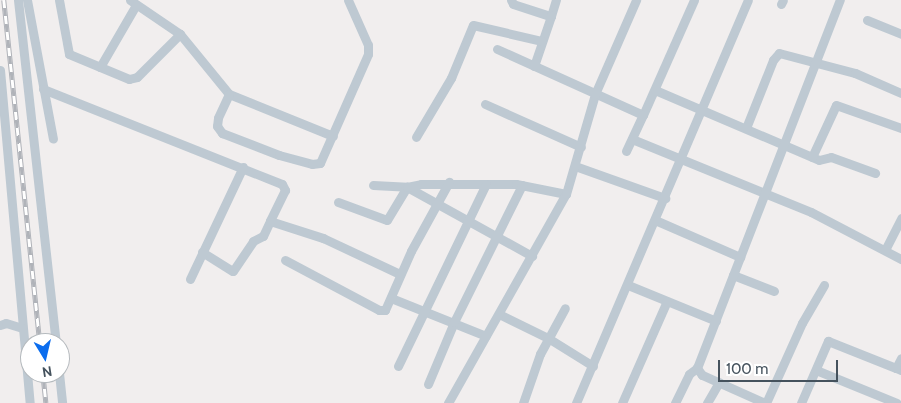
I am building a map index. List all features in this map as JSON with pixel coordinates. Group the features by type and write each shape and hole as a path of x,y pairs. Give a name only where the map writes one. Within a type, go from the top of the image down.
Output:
{"street":[{"path":"18,0 55,333"},
{"path":"27,0 53,139"},
{"path":"59,0 69,54 100,68 133,79 180,34"},
{"path":"229,94 218,118 217,126 222,133 279,155 316,164 324,157 350,89 368,54 368,45 348,0"},
{"path":"511,0 513,4 551,16"},
{"path":"534,66 556,0"},
{"path":"448,403 566,194 596,94 636,0"},
{"path":"626,151 694,0"},
{"path":"576,403 748,0"},
{"path":"674,403 689,374 697,368 766,195 840,0"},
{"path":"100,68 133,2 180,34 229,94 333,136"},
{"path":"866,20 901,34"},
{"path":"416,137 447,86 473,25 542,41"},
{"path":"497,49 643,116"},
{"path":"746,128 776,56 788,53 855,72 901,93"},
{"path":"0,70 30,403"},
{"path":"43,89 243,167 285,188 263,236 253,241 233,271 202,252"},
{"path":"655,90 822,161 831,156 875,173"},
{"path":"485,104 580,146"},
{"path":"812,157 836,105 901,128"},
{"path":"632,139 811,212 901,259"},
{"path":"575,166 665,198"},
{"path":"190,280 243,167"},
{"path":"0,184 10,181"},
{"path":"373,185 407,187 449,182 522,185 566,194"},
{"path":"286,260 379,310 385,310 400,274 449,182"},
{"path":"398,366 466,220 486,184"},
{"path":"428,384 454,322 522,185"},
{"path":"407,187 436,206 532,256"},
{"path":"338,202 387,220 407,187"},
{"path":"885,250 901,218"},
{"path":"655,220 740,257"},
{"path":"270,221 323,238 400,274"},
{"path":"733,275 774,291"},
{"path":"628,284 716,320"},
{"path":"697,368 702,375 718,382 746,399 765,403 802,323 824,285"},
{"path":"391,298 486,336"},
{"path":"622,403 668,301"},
{"path":"523,403 548,338 565,308"},
{"path":"499,314 548,338 592,366"},
{"path":"0,325 6,323 22,328"},
{"path":"801,403 830,340 899,369 901,358"},
{"path":"816,370 897,403"},
{"path":"708,403 718,382"},
{"path":"60,383 62,403"}],"railway":[{"path":"4,0 39,333"},
{"path":"44,383 46,403"}]}
